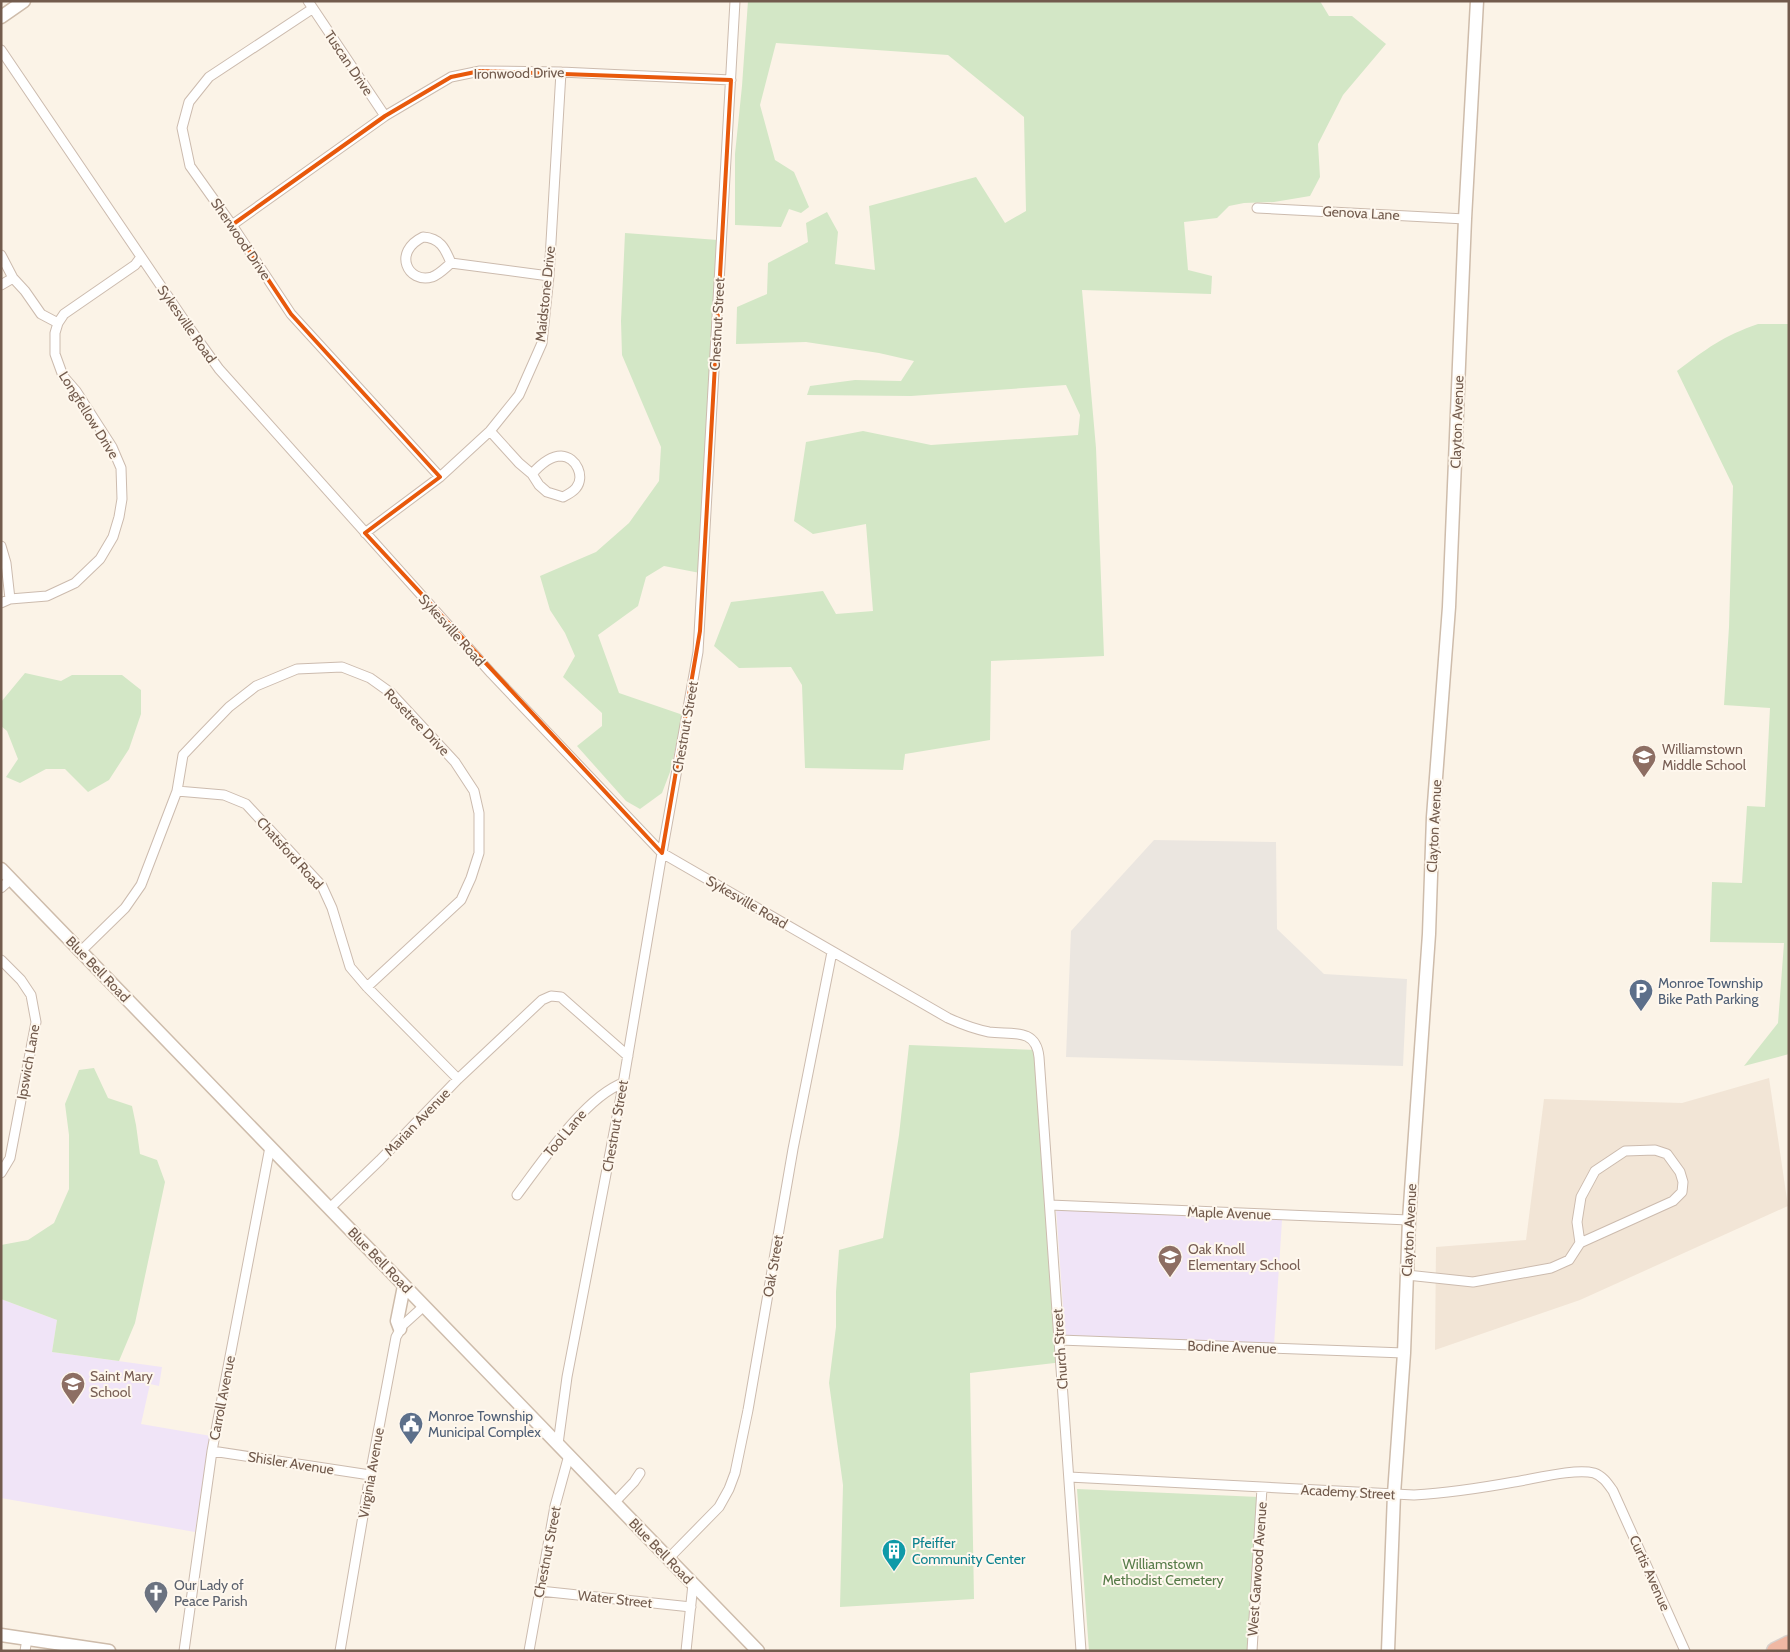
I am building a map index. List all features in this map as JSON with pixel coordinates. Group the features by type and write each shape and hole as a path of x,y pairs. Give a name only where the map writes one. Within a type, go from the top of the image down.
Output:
{"highway":[{"path":"1775,1651 1789,1644"}],"main road":[{"path":"1,17 24,1"},
{"name":"Clayton Avenue","path":"1388,1651 1394,1494 1404,1353 1409,1220 1429,934 1433,816 1449,608 1476,1"},
{"name":"Blue Bell Road","path":"1,869 758,1651"},
{"path":"400,1329 397,1321 404,1286"},
{"path":"1,1635 26,1645 109,1651"}],"street":[{"name":"Chestnut Street","path":"558,1444 568,1377 628,1056 686,723 700,631 735,1"},
{"name":"Tuscan Drive","path":"310,5 385,116"},
{"name":"Sherwood Drive","path":"310,5 209,77 189,102 182,128 190,166 291,314 440,477"},
{"name":"Sykesville Road","path":"1,50 186,324 219,369 491,673 662,853 948,1018 975,1029 1024,1034 1033,1039 1038,1048"},
{"name":"Ironwood Drive","path":"232,226 385,116 451,77 480,71 561,72 731,80"},
{"name":"Maidstone Drive","path":"366,533 440,477 490,431 519,396 542,343 549,276 561,72"},
{"name":"Genova Lane","path":"1257,208 1465,219"},
{"path":"451,263 444,247 437,240 430,237 423,237 414,241 408,247 405,257 407,266 421,278 430,278 451,263 549,276"},
{"path":"1,255 13,278 41,314 58,323 64,314 135,265 142,257"},
{"path":"1,285 13,278"},
{"name":"Longfellow Drive","path":"6,601 46,596 75,583 81,578 100,559 113,537 122,499 121,468 112,447 59,366 55,354 55,333 58,323"},
{"path":"490,431 547,492 563,497 576,488 580,480 579,471 574,462 569,458 561,456 545,462 532,474"},
{"path":"1,546 6,562 6,601"},
{"name":"Rosetree Drive","path":"81,951 120,913 141,885 176,791 183,755 229,707 256,686 297,669 342,667 370,678 391,693 455,762 474,791 479,813 479,853 461,900 368,988"},
{"name":"Chatsford Road","path":"176,791 224,795 246,804 322,886 332,908 350,967 368,988 458,1079"},
{"path":"1,888 11,879"},
{"name":"Oak Street","path":"668,1559 718,1507 729,1489 735,1473 753,1381 793,1149 832,952"},
{"name":"Ipswich Lane","path":"1,960 21,980 31,995 36,1022 10,1158 1,1173"},
{"name":"Marian Avenue","path":"330,1208 380,1160 458,1079 534,1006 551,996 561,997 628,1056"},
{"name":"Church Street","path":"1038,1048 1081,1651"},
{"name":"Tool Lane","path":"517,1195 584,1110 610,1087 623,1083"},
{"name":"Carroll Avenue","path":"184,1651 212,1451 270,1147"},
{"path":"1406,1275 1473,1282 1551,1268 1569,1260 1580,1243 1673,1201 1682,1192 1683,1182 1680,1172 1667,1154 1655,1150 1625,1151 1595,1171 1581,1196 1577,1222 1580,1243"},
{"name":"Maple Avenue","path":"1050,1205 1409,1220"},
{"name":"Virginia Avenue","path":"340,1651 396,1337 400,1329 424,1306"},
{"name":"Bodine Avenue","path":"1060,1340 1404,1353"},
{"name":"Shisler Avenue","path":"212,1451 370,1475"},
{"name":"Chestnut Street","path":"529,1651 555,1506 568,1455"},
{"name":"Academy Street","path":"1069,1477 1414,1495 1440,1493 1579,1472 1600,1475 1609,1485 1615,1496"},
{"path":"614,1503 640,1473"},
{"name":"West Garwood Avenue","path":"1252,1651 1262,1488"},
{"name":"Curtis Avenue","path":"1615,1496 1684,1651"},
{"path":"686,1651 693,1584"},
{"name":"Water Street","path":"540,1591 691,1607"}],"highlighted area":[{"path":"480,71 731,80 700,631 662,853 365,533 440,477 291,314 232,225 385,116 451,77"}],"shaded area":[{"path":"1154,840 1276,842 1277,929 1324,974 1407,979 1403,1066 1066,1057 1071,931"},
{"path":"1769,1078 1788,1206 1580,1300 1435,1350 1436,1247 1526,1240 1544,1099 1682,1103"},
{"name":"Oak Knoll Elementary School","path":"1056,1208 1282,1220 1274,1345 1065,1335"},
{"name":"Saint Mary School","path":"1,1299 57,1320 52,1352 162,1367 159,1386 150,1384 141,1424 211,1436 195,1532 1,1498"}],"green space":[{"path":"748,1 1320,1 1329,16 1352,16 1386,44 1343,95 1318,144 1320,177 1310,196 1274,202 1244,203 1229,206 1217,218 1184,222 1188,270 1212,276 1211,294 1082,290 1096,448 1104,656 991,661 990,740 905,754 903,770 805,768 802,685 791,667 739,668 714,646 731,602 823,591 836,614 873,611 866,524 813,534 794,521 806,442 863,431 931,445 1078,435 1080,415 1066,385 911,396 807,395 810,386 855,380 901,381 914,361 879,353 806,342 736,344 737,307 767,294 768,263 808,242 806,223 827,212 838,232 835,264 875,270 869,206 976,177 1005,223 1026,211 1024,117 948,55 776,43 760,105 775,160 794,172 809,207 801,213 789,209 781,227 735,225 735,154"},
{"path":"625,233 718,240 700,573 664,566 646,577 638,606 598,635 619,693 683,715 670,772 662,793 640,809 626,801 577,746 602,726 602,713 563,677 575,656 565,633 550,610 540,576 596,552 629,523 659,481 661,447 622,355 621,321"},
{"path":"1758,324 1789,324 1789,1054 1744,1066 1778,1023 1784,943 1710,942 1712,882 1742,883 1747,806 1765,807 1770,708 1724,705 1729,627 1733,486 1677,371 1715,344 1735,333"},
{"path":"25,673 61,681 72,675 122,675 141,690 141,714 129,749 109,780 88,792 65,769 46,769 20,783 6,777 18,759 7,731 1,726 1,702"},
{"path":"909,1045 1037,1050 1063,1362 970,1373 974,1599 840,1607 843,1485 829,1383 836,1327 839,1250 883,1238 899,1135"},
{"path":"94,1068 108,1098 132,1106 140,1154 157,1160 165,1182 135,1323 119,1361 52,1352 57,1320 1,1299 1,1245 28,1240 54,1223 69,1189 69,1135 65,1104 79,1070"},
{"name":"Williamstown Methodist Cemetery","path":"1077,1489 1259,1497 1251,1651 1089,1651"}],"place":[{"name":"Williamstown Middle School","path":"1644,778"},
{"name":"Monroe Township Bike Path Parking","path":"1641,1012"},
{"name":"Oak Knoll Elementary School","path":"1170,1278"},
{"name":"Saint Mary School","path":"73,1405"},
{"name":"Monroe Township Municipal Complex","path":"411,1445"},
{"name":"Pfeiffer Community Center","path":"894,1572"},
{"name":"Our Lady of Peace Parish","path":"156,1614"}]}
